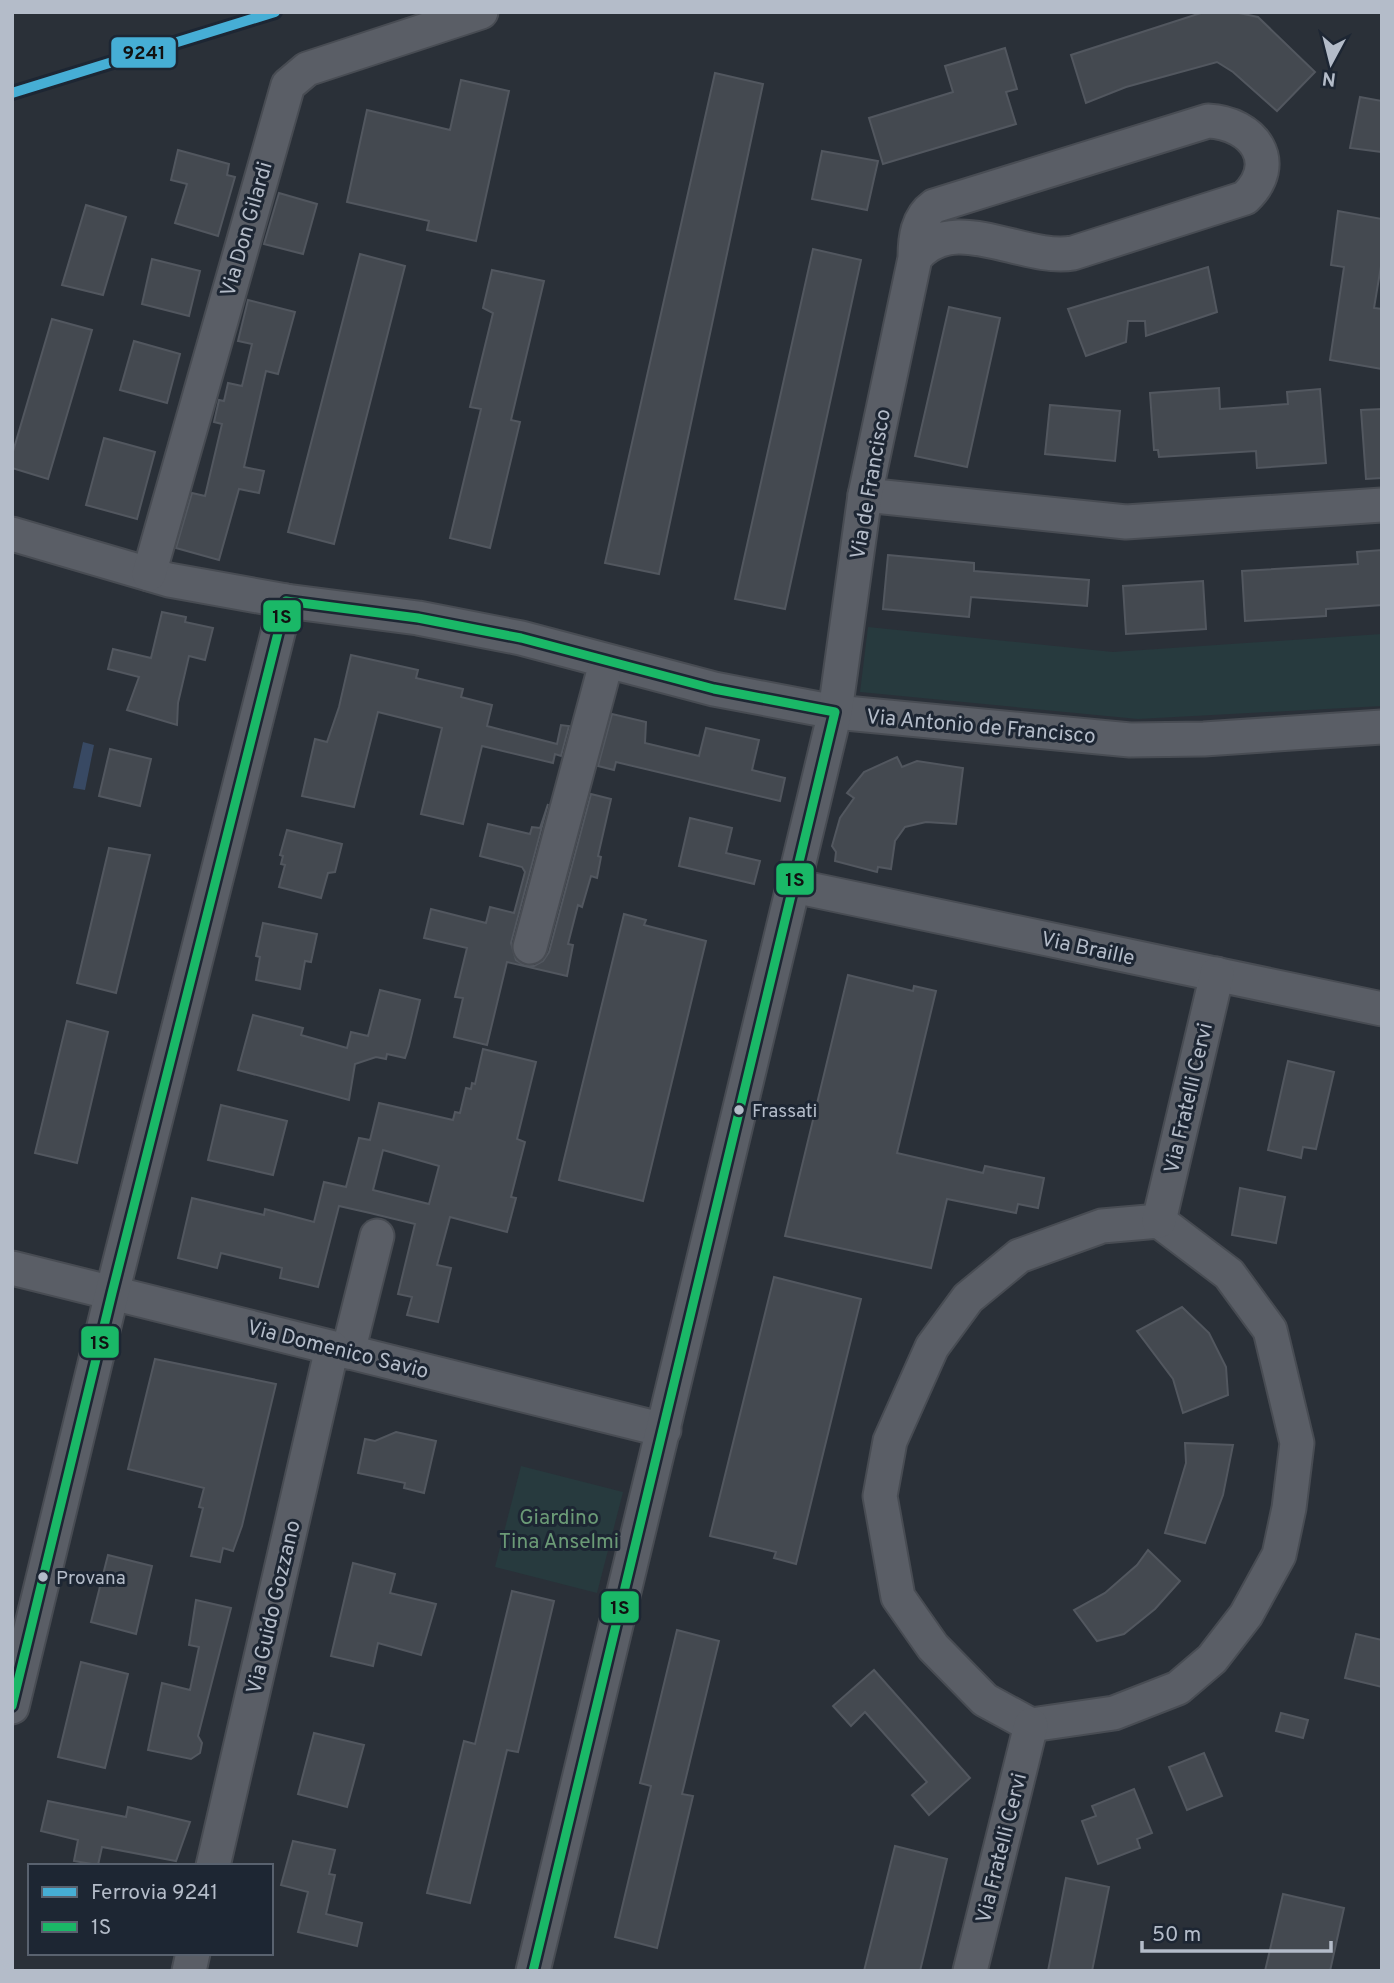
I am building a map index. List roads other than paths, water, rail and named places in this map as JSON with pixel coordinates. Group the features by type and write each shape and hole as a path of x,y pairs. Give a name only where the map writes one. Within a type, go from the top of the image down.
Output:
{"street":[{"name":"Via Don Gilardi","path":"149,574 288,85 307,69 481,12"},
{"name":"Via de Francisco","path":"533,1971 835,712 865,495 915,258 915,237 927,211 934,206 1208,121 1223,122 1241,128 1256,141 1262,174 1256,188 1245,198 1061,256 963,236 946,238 925,246 915,258"},
{"path":"865,495 1126,522 1382,505"},
{"name":"Via Antonio de Francisco","path":"12,534 149,574 286,601 418,618 521,638 606,663 776,704 1130,740 1204,739 1382,727"},
{"path":"12,1707 112,1293 286,601"},
{"path":"530,947 606,663"},
{"name":"Via Braille","path":"794,886 1382,1009"},
{"name":"Via Fratelli Cervi","path":"1159,1221 1217,974"},
{"path":"1159,1221 1229,1275 1270,1330 1297,1443 1289,1508 1279,1555 1246,1615 1212,1659 1178,1688 1114,1713 1031,1725 985,1700 933,1647 898,1597 880,1496 890,1441 932,1347 968,1298 1019,1256 1102,1226 1159,1221"},
{"name":"Via Guido Gozzano","path":"214,1864 340,1350 377,1236"},
{"name":"Via Domenico Savio","path":"12,1268 664,1430"},
{"name":"Via Fratelli Cervi","path":"970,1971 1031,1725"}],"water":[{"path":"83,742 94,745 85,790 73,788"}],"rail line":[{"name":"9241","path":"12,93 275,12"}],"place":[{"name":"Frassati","path":"739,1110"},
{"name":"Provana","path":"43,1577"}],"park label":[{"name":"Giardino Tina Anselmi","path":"559,1529"}]}
